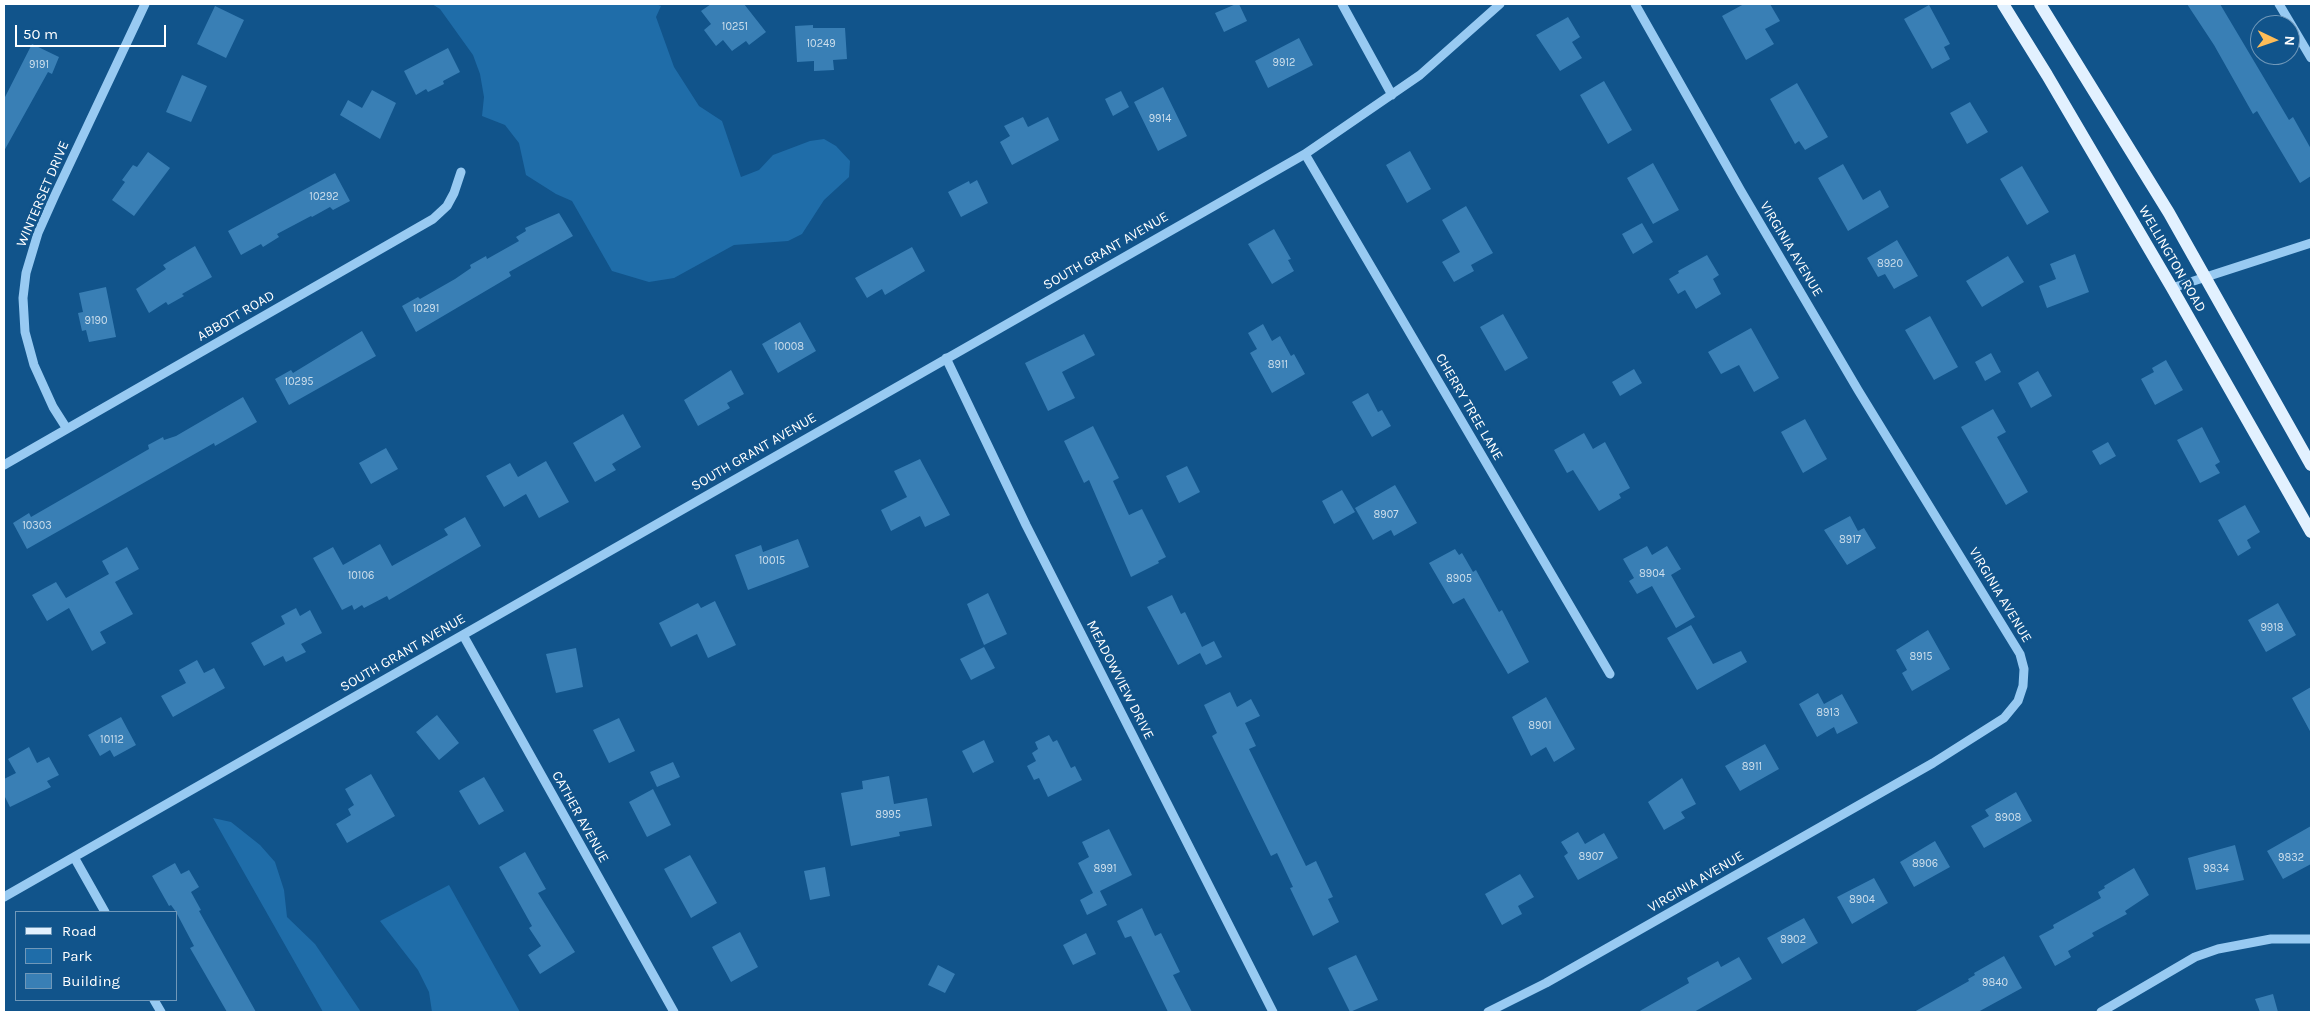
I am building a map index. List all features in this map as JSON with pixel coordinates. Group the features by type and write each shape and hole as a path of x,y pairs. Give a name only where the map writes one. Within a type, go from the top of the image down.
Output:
{"main road":[{"name":"WELLINGTON ROAD","path":"2003,4 2047,75 2172,288 2311,532"},
{"name":"WELLINGTON ROAD","path":"2040,4 2124,140 2311,465"}],"street":[{"name":"WINTERSET DRIVE","path":"67,429 53,407 34,365 25,332 23,298 26,273 38,233 145,4"},
{"path":"1342,4 1392,95"},
{"name":"SOUTH GRANT AVENUE","path":"4,897 1305,154 1392,95 1441,57 1500,4"},
{"name":"VIRGINIA AVENUE","path":"1488,1012 1546,983 1933,763 2004,718 2018,701 2023,686 2024,669 2020,654 1858,390 1741,191 1635,4"},
{"path":"2280,4 2311,58"},
{"name":"CHERRY TREE LANE","path":"1305,154 1610,674"},
{"name":"ABBOTT ROAD","path":"4,465 433,219 447,206 454,193 461,172"},
{"path":"2172,288 2311,243"},
{"name":"MEADOWVIEW DRIVE","path":"946,358 1026,525 1273,1012"},
{"name":"CATHER AVENUE","path":"463,635 674,1012"},
{"path":"74,857 104,911"},
{"path":"2101,1012 2195,957 2218,948 2264,940 2294,938 2311,940"},
{"path":"155,1001 161,1012"}],"green space":[{"path":"432,4 656,4 661,6 656,17 674,67 699,106 722,121 741,177 759,170 773,155 810,141 824,139 836,146 850,161 849,177 824,200 802,234 788,241 734,245 674,278 649,282 612,271 572,201 556,194 526,175 519,143 505,125 482,116 484,97 480,74 473,55 440,9"},
{"path":"213,818 231,822 260,845 275,862 284,890 287,917 315,944 361,1012 323,1012"},
{"path":"449,885 520,1012 432,1012 429,992 418,970 380,921"}],"building":[{"path":"711,4 744,4 766,32 749,45 746,41 732,51 723,40 716,46 704,30 711,24 701,11"},
{"path":"1239,4 1247,21 1224,32 1215,13"},
{"path":"1744,4 1770,4 1780,21 1765,29 1774,44 1746,60 1722,16"},
{"path":"2187,4 2220,4 2250,54 2250,65 2256,65 2289,120 2293,117 2311,149 2311,176 2300,183 2257,111 2253,114 2214,45"},
{"path":"1929,5 1950,44 1944,47 1950,59 1932,69 1904,19"},
{"path":"215,6 244,20 226,58 197,44"},
{"path":"1568,17 1580,37 1572,42 1582,58 1560,71 1536,35"},
{"path":"813,25 813,28 845,28 847,59 833,60 834,70 814,71 814,61 797,62 795,26"},
{"path":"1299,38 1313,65 1268,88 1255,61"},
{"path":"32,44 59,57 52,74 48,72 4,151 4,99"},
{"path":"448,48 460,72 443,81 444,84 428,92 426,89 416,95 404,71"},
{"path":"182,75 207,86 191,122 166,112"},
{"path":"1604,81 1632,130 1608,144 1580,95"},
{"path":"1797,83 1828,137 1805,150 1799,141 1795,144 1770,99"},
{"path":"1163,87 1187,136 1158,151 1134,102"},
{"path":"372,90 396,103 380,139 340,115 348,100 362,108"},
{"path":"1121,91 1129,107 1113,116 1105,99"},
{"path":"1970,102 1988,132 1967,144 1950,113"},
{"path":"1023,117 1028,127 1048,117 1059,140 1012,165 1000,142 1010,136 1004,126"},
{"path":"1410,151 1431,189 1407,203 1386,165"},
{"path":"148,152 170,168 134,216 112,200 125,182 122,180 133,165 137,167"},
{"path":"1653,163 1679,210 1653,224 1627,178"},
{"path":"1843,164 1863,200 1880,190 1889,207 1848,231 1818,178"},
{"path":"2022,166 2049,212 2027,225 2000,179"},
{"path":"335,173 350,201 333,210 330,207 311,216 277,234 279,237 263,247 261,244 241,255 228,231"},
{"path":"977,180 988,203 961,217 948,192 969,181 970,184"},
{"path":"1466,206 1493,253 1471,265 1474,271 1454,282 1442,262 1460,252 1442,220"},
{"path":"559,213 573,236 509,272 511,276 416,332 402,306 418,297 420,299 455,279 471,268 470,265 486,256 487,259 519,241 516,237 526,231 525,228"},
{"path":"1642,223 1653,242 1633,254 1622,234"},
{"path":"1274,229 1291,259 1288,260 1294,271 1272,284 1248,244"},
{"path":"1897,240 1918,276 1894,289 1885,274 1878,277 1867,258"},
{"path":"195,246 212,277 182,294 184,296 168,305 166,302 149,313 136,289 166,269 163,265"},
{"path":"912,247 925,271 885,295 882,289 867,298 855,278"},
{"path":"2075,254 2089,292 2047,308 2039,286 2056,279 2050,264"},
{"path":"1707,255 1719,275 1713,279 1721,294 1696,309 1685,290 1678,294 1669,279 1679,273 1678,271"},
{"path":"2008,256 2024,282 1982,307 1966,281"},
{"path":"106,287 116,337 89,342 86,330 82,331 78,313 83,312 79,293"},
{"path":"1503,314 1528,358 1505,371 1480,327"},
{"path":"1930,316 1958,367 1934,380 1905,330"},
{"path":"800,322 816,351 778,373 762,344"},
{"path":"1263,324 1272,341 1280,336 1291,356 1294,354 1305,374 1272,393 1250,353 1257,349 1248,333"},
{"path":"1751,328 1779,378 1754,392 1739,365 1721,374 1708,352"},
{"path":"362,331 376,356 289,405 275,379 291,370 293,373"},
{"path":"1084,334 1095,355 1062,372 1075,398 1048,411 1025,363"},
{"path":"1991,353 2001,372 1985,381 1975,362"},
{"path":"2166,360 2183,390 2155,405 2141,379 2154,372 2152,368"},
{"path":"1634,369 1642,383 1620,396 1612,382"},
{"path":"731,370 744,394 727,403 730,408 698,426 684,400"},
{"path":"2038,371 2052,396 2031,408 2018,383"},
{"path":"1368,393 1378,412 1382,410 1391,426 1372,437 1352,402"},
{"path":"243,397 257,422 215,446 214,443 27,549 13,523 29,513 31,517 149,449 148,445 163,437 164,440 176,436"},
{"path":"1993,409 2006,432 1997,437 2028,492 2006,505 1961,427"},
{"path":"623,414 641,447 612,464 616,470 595,482 573,443"},
{"path":"1805,419 1827,459 1803,473 1781,432"},
{"path":"1093,426 1119,478 1113,481 1129,515 1142,509 1166,557 1158,561 1159,563 1131,577 1089,480 1084,483 1064,441"},
{"path":"2202,427 2220,462 2215,465 2220,473 2200,483 2177,440"},
{"path":"1584,433 1593,449 1605,442 1630,488 1619,494 1621,498 1599,511 1573,470 1567,473 1554,450"},
{"path":"2108,442 2116,456 2100,465 2092,451"},
{"path":"386,448 398,469 371,484 359,463"},
{"path":"920,459 950,515 925,527 920,516 891,531 881,510 907,497 894,471"},
{"path":"546,461 569,502 539,518 526,494 504,507 486,476 510,463 518,477"},
{"path":"1187,466 1200,492 1179,503 1166,476"},
{"path":"1395,485 1417,523 1394,536 1391,530 1373,540 1355,508"},
{"path":"1342,490 1355,512 1334,524 1322,501"},
{"path":"2245,505 2260,532 2247,540 2251,548 2238,556 2218,520"},
{"path":"1850,516 1858,531 1864,528 1876,548 1847,565 1824,530"},
{"path":"465,517 481,546 389,600 387,596 364,608 362,605 354,610 352,605 342,610 313,558 333,547 343,565 380,544 392,566 448,535 444,529"},
{"path":"798,539 809,567 748,590 735,555 761,545 763,552"},
{"path":"1647,546 1652,555 1667,546 1681,569 1671,575 1695,617 1676,628 1652,586 1637,594 1629,581 1634,578 1623,559"},
{"path":"127,547 139,569 115,582 133,614 100,632 106,643 92,651 69,608 47,621 32,595 56,582 66,598 109,574 102,561"},
{"path":"1455,549 1459,555 1462,553 1473,572 1476,570 1499,612 1502,610 1529,662 1508,674 1464,598 1453,604 1429,563"},
{"path":"988,593 1007,634 984,645 967,604"},
{"path":"1172,595 1181,614 1185,612 1202,647 1214,641 1222,657 1206,665 1200,653 1178,665 1147,607"},
{"path":"715,601 736,645 708,658 697,634 671,647 659,623 698,603 701,608"},
{"path":"2278,603 2296,635 2266,652 2248,620"},
{"path":"296,608 300,616 310,610 322,633 301,644 306,652 286,662 283,656 264,666 251,643 285,624 281,616"},
{"path":"1691,625 1713,664 1741,651 1747,662 1697,690 1667,638"},
{"path":"1928,630 1950,669 1912,691 1902,673 1907,670 1896,650"},
{"path":"984,647 995,668 971,680 960,659"},
{"path":"576,648 583,687 556,693 546,654"},
{"path":"197,660 204,673 214,668 225,688 173,717 161,696 186,683 179,670"},
{"path":"2311,687 2311,733 2292,698"},
{"path":"1230,692 1237,707 1251,699 1260,716 1245,723 1256,746 1249,749 1306,866 1316,861 1333,897 1328,899 1339,922 1313,936 1290,888 1293,887 1277,853 1271,856 1212,736 1217,733 1204,705"},
{"path":"1818,693 1824,704 1842,694 1858,723 1837,734 1834,727 1817,737 1799,704"},
{"path":"1546,697 1575,749 1554,762 1546,747 1531,756 1512,717"},
{"path":"437,715 459,743 439,760 416,732"},
{"path":"121,717 136,745 114,757 110,750 100,756 88,735"},
{"path":"619,718 635,751 609,763 593,730"},
{"path":"1049,735 1053,742 1057,740 1071,768 1075,766 1082,780 1048,797 1039,778 1034,780 1027,766 1036,761 1032,753 1038,749 1035,742"},
{"path":"984,740 994,762 973,773 962,751"},
{"path":"1765,744 1779,769 1740,791 1725,766"},
{"path":"29,747 37,763 49,757 59,775 47,781 51,787 10,807 4,795 4,779 16,773 8,759"},
{"path":"673,762 680,777 657,787 650,772"},
{"path":"371,774 395,816 347,843 336,824 351,815 348,809 354,805 345,789"},
{"path":"889,776 894,804 927,798 932,826 899,832 900,836 851,846 841,793 863,789 862,781"},
{"path":"484,777 504,811 479,825 459,791"},
{"path":"1682,778 1696,804 1681,812 1685,818 1664,830 1648,802"},
{"path":"653,789 671,825 647,837 629,802"},
{"path":"2016,792 2032,821 1984,848 1971,826 1989,816 1985,810"},
{"path":"2311,826 2311,864 2283,879 2267,851"},
{"path":"1109,829 1132,875 1100,891 1107,905 1087,915 1080,900 1093,893 1078,863 1089,857 1082,842"},
{"path":"1578,832 1585,844 1604,833 1618,858 1578,880 1564,856 1568,853 1561,842"},
{"path":"1935,841 1950,867 1914,887 1900,862"},
{"path":"2235,845 2244,880 2196,890 2188,858"},
{"path":"525,852 546,889 538,893 575,952 540,974 528,955 541,946 529,928 532,926 499,867"},
{"path":"690,855 717,903 691,918 664,869"},
{"path":"175,863 181,874 189,870 199,887 191,892 201,910 199,911 256,1012 227,1012 190,948 194,946 178,916 178,911 175,911 171,905 169,906 152,876"},
{"path":"825,867 830,896 810,900 804,871"},
{"path":"2134,868 2149,895 2125,911 2127,914 2092,933 2094,936 2068,951 2071,957 2055,966 2039,936 2054,928 2053,925 2101,898 2098,892 2105,888 2104,886"},
{"path":"1520,874 1534,897 1518,906 1522,914 1502,925 1485,894"},
{"path":"1874,878 1888,903 1852,924 1837,897"},
{"path":"1142,908 1155,936 1161,933 1180,972 1173,975 1192,1012 1168,1012 1131,936 1125,938 1117,921"},
{"path":"1804,918 1818,943 1782,964 1767,938"},
{"path":"740,932 758,967 731,982 712,947"},
{"path":"1086,933 1096,954 1073,965 1063,945"},
{"path":"1356,955 1378,1000 1350,1012 1328,968"},
{"path":"2004,956 2022,988 1978,1012 1914,1012 1969,981 1968,979 1975,975 1974,973"},
{"path":"1739,957 1752,979 1694,1012 1638,1012 1689,983 1687,978 1718,961 1721,967"},
{"path":"938,965 955,974 945,993 928,985"},
{"path":"2273,994 2278,1012 2260,1012 2255,999"}]}
